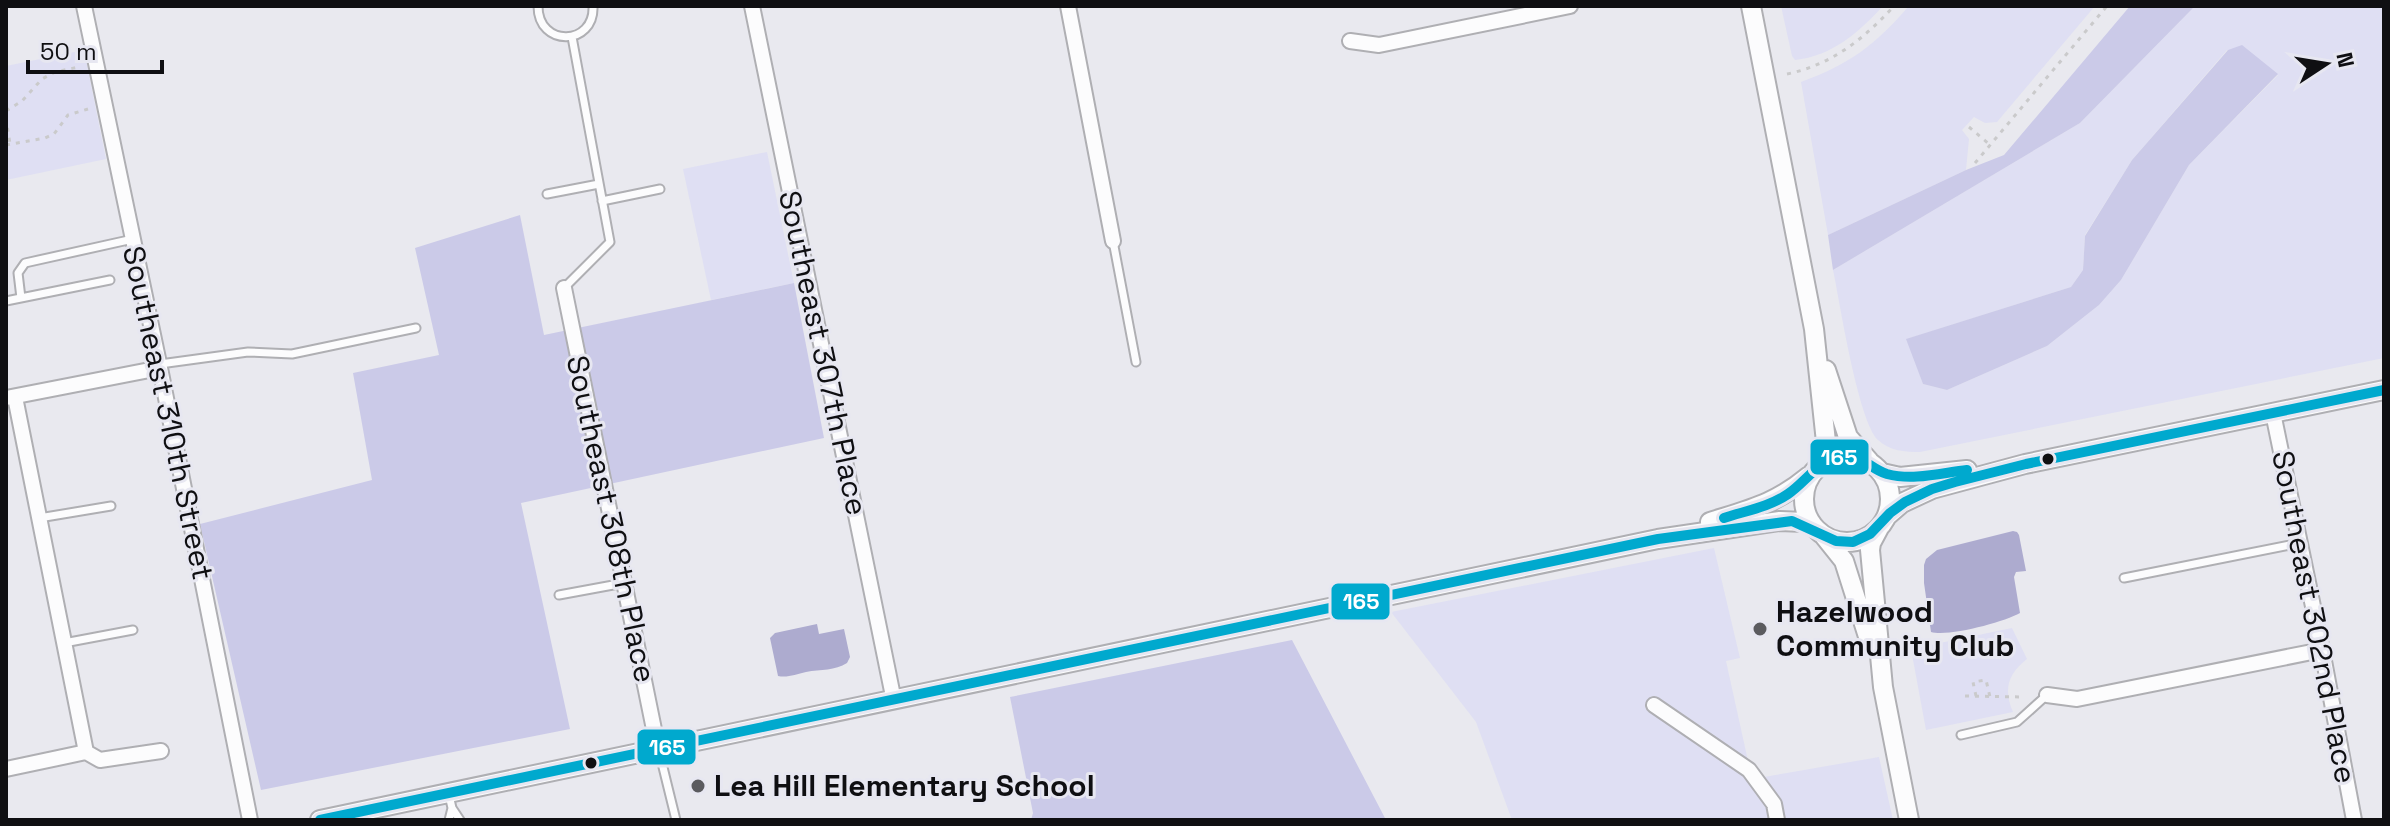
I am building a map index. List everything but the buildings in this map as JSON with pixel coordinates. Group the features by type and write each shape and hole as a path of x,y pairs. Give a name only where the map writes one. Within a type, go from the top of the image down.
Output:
{"street":[{"name":"Southeast 310th Street","path":"84,6 160,366 250,820"},
{"name":"Southeast 307th Place","path":"752,6 894,701"},
{"path":"1068,6 1113,241"},
{"path":"1350,41 1379,45 1570,6"},
{"path":"1751,6 1814,329 1826,442 1824,457 1805,488 1803,502 1807,515 1844,561 1851,576 1883,687 1909,820"},
{"name":"Southeast 308th Place","path":"564,288 658,749"},
{"path":"1814,329 1848,437 1888,486 1890,501 1870,550 1883,687"},
{"path":"86,752 39,518 10,397 160,366"},
{"path":"320,820 450,801 658,749 1658,539 1780,521 1804,522 1838,542 1853,542 1867,538 1902,503 1932,489 2025,464 2384,390"},
{"name":"Southeast 302nd Place","path":"2273,413 2354,820"},
{"path":"1658,539 1769,503 1788,493 1831,458 1858,457 1900,477 2025,464"},
{"path":"2047,695 2077,699 2322,650"},
{"path":"1654,705 1749,770 1774,804 1777,820"},
{"path":"6,769 86,752 100,760 161,751"}],"lane":[{"path":"538,6 539,20 545,28 562,37 572,37 586,28 594,12 593,6"},
{"path":"564,288 610,242 572,37"},
{"path":"547,194 599,184"},
{"path":"602,201 660,189"},
{"path":"21,298 18,273 25,263 133,239"},
{"path":"1113,241 1136,362"},
{"path":"6,301 110,280"},
{"path":"160,366 248,352 292,354 416,328"},
{"path":"39,518 111,506"},
{"path":"2124,578 2300,543"},
{"path":"559,595 624,583"},
{"path":"64,643 133,630"},
{"path":"1961,735 2017,722 2047,695"},
{"path":"658,749 676,820"},
{"path":"449,820 450,801"},
{"path":"450,801 460,820"}],"path":[{"path":"1787,74 1834,58 1854,44 1894,6"},
{"path":"1975,163 2107,6"},
{"path":"6,111 22,101 32,88 51,74 95,63"},
{"path":"6,118 8,144 45,138 54,134 62,120 72,112 104,106"},
{"path":"1969,127 1989,144"},
{"path":"1976,696 1973,682 1986,680 1990,697"},
{"path":"1965,696 2010,698 2047,695"}],"shaded area":[{"path":"1781,6 1883,6 1844,42 1821,54 1795,60"},
{"path":"1909,6 2095,6 1997,122 1985,123 1974,117 1962,130 1969,139 1966,170 1828,235 1801,82 1861,52"},
{"path":"2130,6 2195,6 2080,123 1833,270 1828,235 2004,155"},
{"path":"2195,6 2384,6 2384,358 1920,452 1898,450 1883,444 1871,429 1864,410 1833,270 2080,123","holes":["2227,50 2278,75 2189,165 2121,280 2099,305 2047,346 1947,390 1923,384 1907,339 2071,287 2083,270 2085,235 2132,160"]},
{"path":"2242,45 2278,74 2189,165 2121,280 2099,305 2047,346 1947,390 1923,384 1906,339 2071,287 2083,270 2085,236 2132,160 2228,50"},
{"path":"84,50 106,159 6,180 6,66"},
{"path":"767,152 794,283 711,300 683,169"},
{"path":"520,215 544,335 794,283 824,438 521,503 570,729 261,790 200,524 372,480 353,373 439,355 415,248"},
{"path":"2013,531 2019,535 2026,571 2016,572 2014,577 2020,613 1976,628 1931,632 1924,583 1926,559 1937,550"},
{"path":"1714,548 1740,658 1726,661 1752,779 1879,757 1893,820 1512,820 1476,722 1391,612"},
{"path":"817,624 819,634 844,629 850,657 847,663 833,669 778,676 770,638 775,633"},
{"path":"2012,628 2027,659 2015,670 2009,682 2008,696 2013,712 1926,730 1911,649"},
{"path":"1292,640 1386,820 1031,820 1033,813 1010,697"}],"transit line":[{"name":"165","path":"320,820 1658,539 1792,521 1836,541 1853,542 1870,534 1905,502 1955,482 2026,464 2384,390"},
{"name":"165","path":"1724,518 1781,498 1820,466 1843,456 1856,457 1881,472 1897,476 1927,476 1967,470"}],"place":[{"name":"Hazelwood Community Club","path":"1760,629"},
{"name":"Lea Hill Elementary School","path":"698,786"}]}
